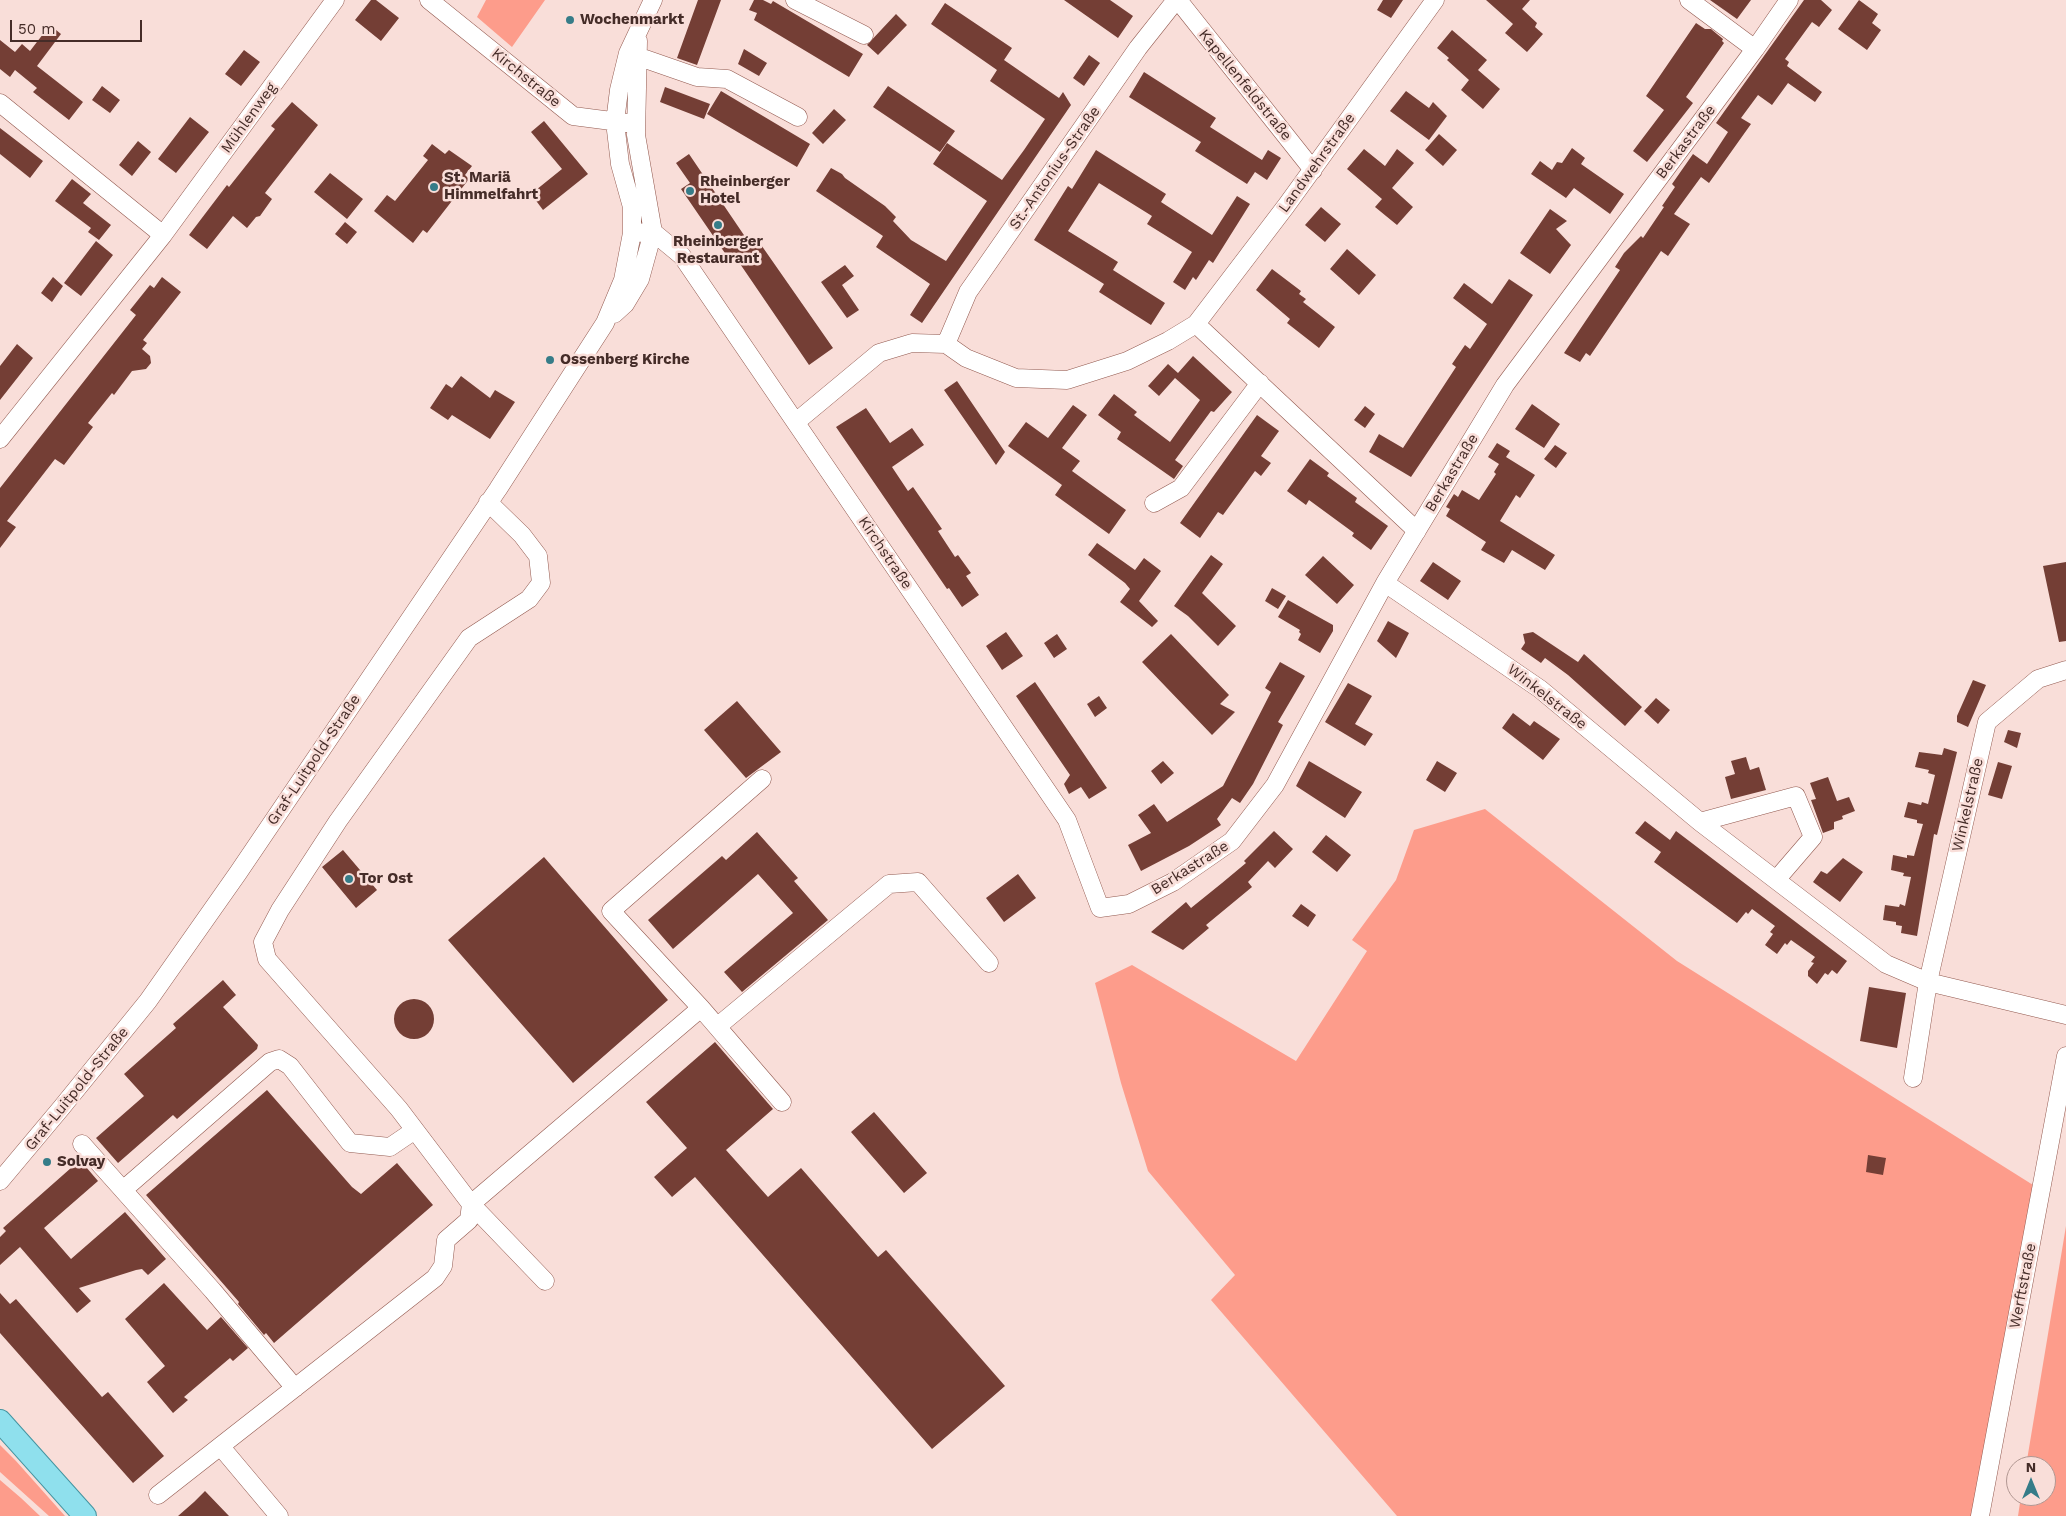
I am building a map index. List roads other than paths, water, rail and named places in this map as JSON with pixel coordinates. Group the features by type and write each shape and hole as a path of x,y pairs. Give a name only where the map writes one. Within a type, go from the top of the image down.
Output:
{"main road":[{"path":"0,1420 85,1516"}],"street":[{"name":"Mühlenweg","path":"0,439 163,235 335,0"},
{"name":"Kirchstraße","path":"429,0 574,116 636,124"},
{"name":"Graf-Luitpold-Straße","path":"0,1181 58,1113 148,1000 238,873 488,502 605,323 623,280 632,233 632,207 620,164 616,122 619,90 633,55 638,28 653,0"},
{"path":"795,0 864,35"},
{"name":"Kapellenfeldstraße","path":"1177,0 1313,170"},
{"name":"St.-Antonius-Straße","path":"946,344 968,292 1138,48 1177,0"},
{"name":"Landwehrstraße","path":"946,344 966,358 1016,378 1067,380 1127,361 1168,341 1196,324 1313,170 1435,0"},
{"path":"1689,0 1755,49"},
{"name":"Berkastraße","path":"1100,908 1129,904 1173,882 1232,842 1275,785 1385,584 1505,385 1755,49 1789,0"},
{"path":"633,55 697,77 726,79 798,117"},
{"name":"Graf-Luitpold-Straße","path":"605,323 625,304 640,279 654,232 636,124 633,55"},
{"path":"0,103 163,235"},
{"path":"632,233 654,232"},
{"name":"Kirchstraße","path":"654,232 682,256 1067,820 1100,908"},
{"path":"1196,324 1417,531"},
{"path":"796,422 879,353 912,343 946,344"},
{"path":"1154,503 1181,488 1260,384"},
{"path":"488,502 522,535 538,556 541,583 529,599 469,638 338,821 262,942 267,959 286,982 415,1130 471,1204 545,1282"},
{"name":"Winkelstraße","path":"1385,584 1540,689 1700,822 1886,964 1928,982 2066,1015"},
{"name":"Winkelstraße","path":"1913,1078 1928,982 1987,722 2038,679 2066,670"},
{"path":"762,779 611,911 718,1026 782,1102"},
{"path":"1700,822 1796,796 1813,837 1776,880"},
{"path":"718,1026 889,884 918,882 989,962"},
{"path":"158,1495 435,1278 443,1266 446,1240 469,1220 471,1204 701,1008"},
{"name":"Werftstraße","path":"1980,1516 2066,1056"},
{"path":"123,1190 270,1062 279,1059 290,1066 350,1143 390,1147 415,1130"},
{"path":"82,1144 213,1291 295,1388"},
{"path":"221,1447 279,1516"}],"place":[{"name":"Wochenmarkt","path":"570,20"},
{"name":"St. Mariä Himmelfahrt","path":"434,187"},
{"name":"Rheinberger Hotel","path":"690,191"},
{"name":"Rheinberger Restaurant","path":"718,225"},
{"name":"Ossenberg Kirche","path":"550,360"},
{"name":"Tor Ost","path":"349,879"},
{"name":"Solvay","path":"47,1162"}]}
